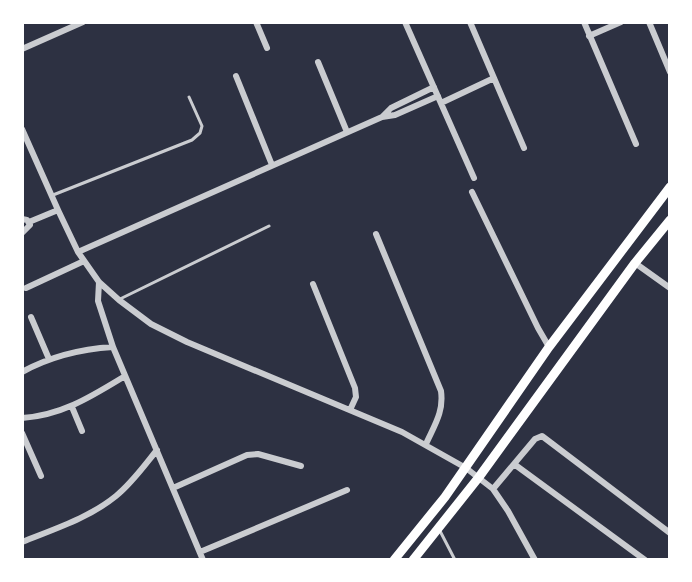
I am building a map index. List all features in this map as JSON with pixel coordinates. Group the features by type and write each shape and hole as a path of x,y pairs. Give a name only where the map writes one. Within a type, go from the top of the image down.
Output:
{"main road":[{"path":"394,560 445,497 549,347 669,187"},
{"path":"413,560 478,477 669,220"}],"street":[{"path":"22,49 83,22"},
{"path":"256,22 267,48"},
{"path":"405,22 474,178"},
{"path":"470,22 524,148"},
{"path":"584,22 636,144"},
{"path":"589,36 621,22"},
{"path":"649,22 669,72"},
{"path":"318,62 347,132"},
{"path":"236,76 272,165"},
{"path":"382,117 396,116 494,78"},
{"path":"78,252 382,117 392,108 434,87"},
{"path":"22,129 78,252 99,282 119,300 152,324 188,342 426,444 466,468 493,489 535,560"},
{"path":"472,192 537,328 549,347"},
{"path":"22,233 28,229 26,221 58,210"},
{"path":"376,234 441,392 443,404 440,416 426,444"},
{"path":"26,288 84,261"},
{"path":"635,263 669,288"},
{"path":"99,282 98,301 113,347 203,560"},
{"path":"313,284 355,388 356,397 350,410"},
{"path":"31,317 50,359"},
{"path":"22,372 50,359 91,349 113,347"},
{"path":"22,418 54,413 72,407 125,376"},
{"path":"72,407 82,431"},
{"path":"22,433 41,476"},
{"path":"493,489 535,439 542,436 669,533"},
{"path":"22,542 99,508 132,481 157,450"},
{"path":"173,488 247,455 258,454 301,466"},
{"path":"514,464 645,560"},
{"path":"200,552 347,490"}],"lane":[{"path":"51,195 192,140 200,133 202,126 189,97"},
{"path":"119,300 269,226"},
{"path":"438,528 455,560"}]}
